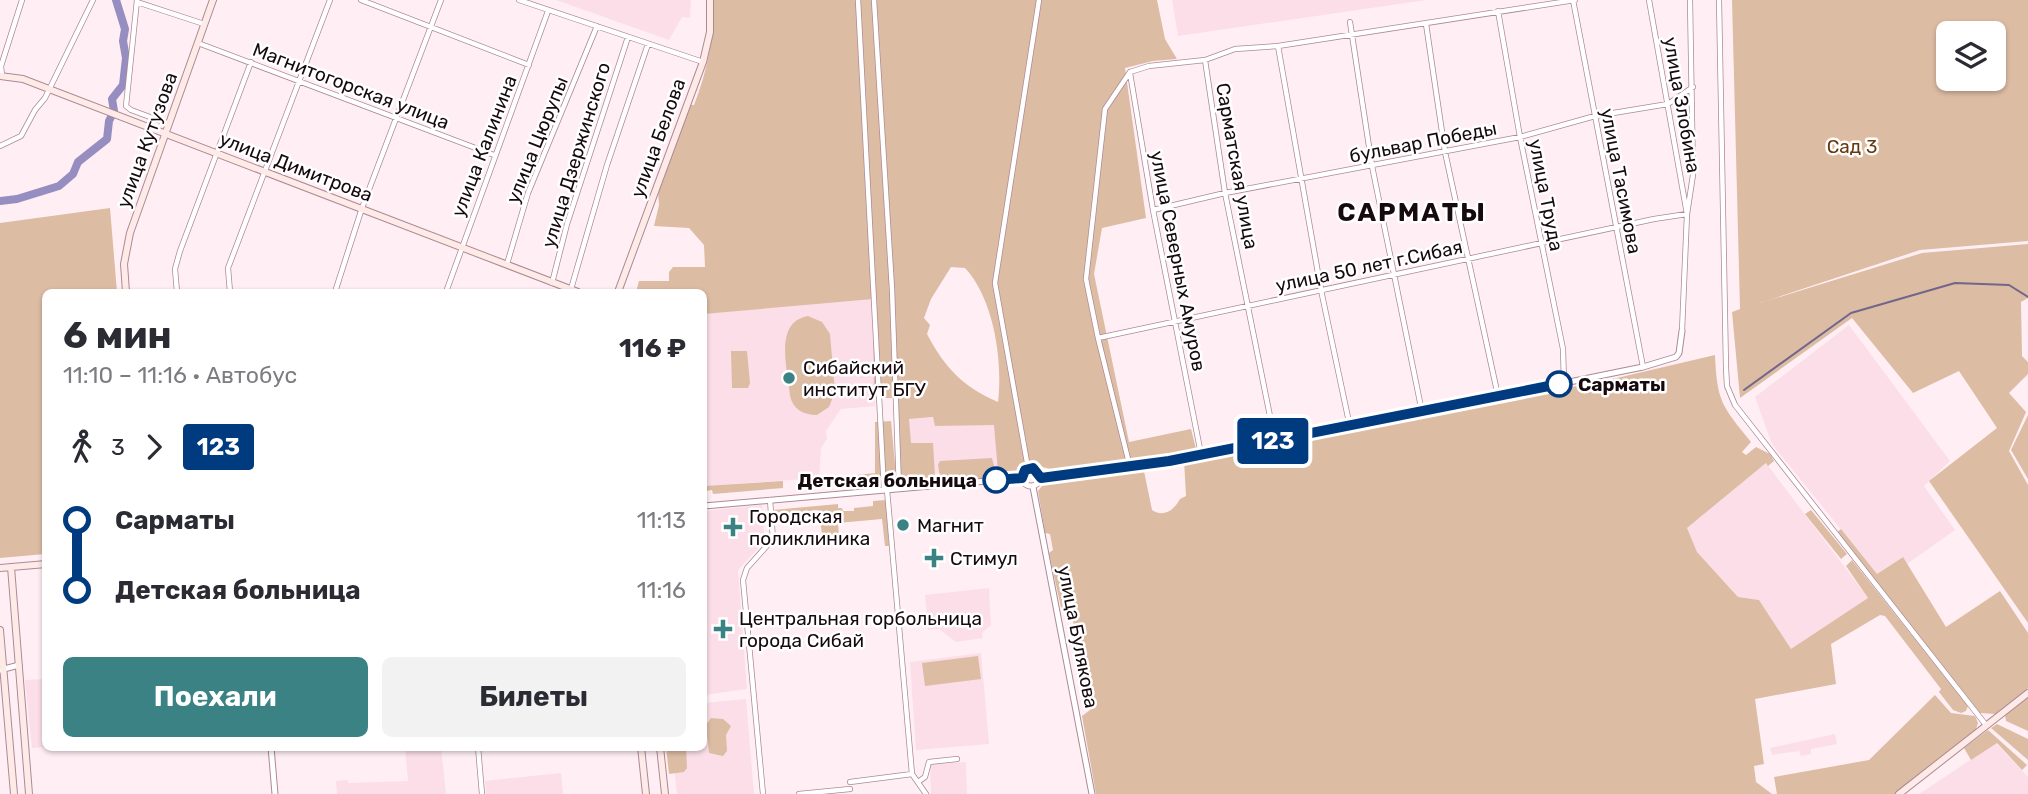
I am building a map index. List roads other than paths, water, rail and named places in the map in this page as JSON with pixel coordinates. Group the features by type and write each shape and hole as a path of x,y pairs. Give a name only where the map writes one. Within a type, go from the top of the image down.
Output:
{"main road":[{"name":"улица Кутузова","path":"126,289 125,250 213,0"},
{"name":"улица Белова","path":"620,289 703,62 710,32 710,0"},
{"name":"улица Димитрова","path":"1,76 23,79 568,289"},
{"path":"0,568 42,564"},
{"path":"11,567 29,794"},
{"path":"0,630 14,794"},
{"path":"1899,794 2028,693"},
{"path":"641,751 646,794"},
{"path":"660,751 665,794"}],"street":[{"path":"1,76 1,66 22,0"},
{"path":"0,146 20,136 49,90 93,0"},
{"path":"230,289 228,268 330,0"},
{"path":"361,0 529,65"},
{"path":"336,289 362,208 442,0"},
{"path":"519,0 703,62"},
{"path":"858,0 885,490 912,774 926,794"},
{"path":"873,0 891,279 899,489"},
{"path":"1022,478 1028,468 995,283 1039,0"},
{"path":"1130,467 1086,279 1105,109 1130,72 1149,66 1205,60 1235,50 1426,24 1542,2 1574,0"},
{"name":"улица Тасимова","path":"1574,0 1643,367"},
{"name":"улица Злобина","path":"1649,0 1687,214"},
{"name":"улица Злобина","path":"1682,331 1687,214 1693,175 1690,0"},
{"path":"1719,0 1726,368 1730,396 1812,506 1986,725"},
{"path":"169,124 126,106 137,1 204,24"},
{"name":"улица Калинина","path":"447,289 548,10"},
{"name":"улица Труда","path":"1499,11 1520,137 1563,349 1564,383"},
{"path":"1350,22 1373,166 1422,412"},
{"path":"1426,24 1445,152 1498,396"},
{"name":"улица Цюрупы","path":"507,265 528,193 597,26"},
{"name":"улица Дзержинского","path":"552,283 567,224 628,37"},
{"name":"Магнитогорская улица","path":"198,43 494,155"},
{"path":"575,289 607,165 648,44"},
{"path":"1278,46 1300,180 1350,427"},
{"name":"Сарматская улица","path":"1205,60 1225,193 1275,441"},
{"path":"177,289 175,269 180,251 251,62"},
{"name":"улица Северных Амуров","path":"1130,72 1153,210 1200,454"},
{"name":"бульвар Победы","path":"1153,210 1225,193 1520,137 1595,116 1668,104 1693,87"},
{"name":"улица 50 лет г.Сибая","path":"1098,338 1687,214"},
{"path":"1041,478 1130,467 1275,441 1643,367 1676,357 1682,331"},
{"path":"1022,478 1024,483 1033,487 1039,484 1041,478 1037,470 1028,468"},
{"path":"707,506 1022,478"},
{"name":"улица Булякова","path":"1033,487 1092,794"},
{"path":"763,794 743,580 747,568 773,539 770,500"},
{"path":"2,670 19,665"},
{"path":"271,751 275,794"},
{"path":"478,751 482,794"},
{"path":"919,782 925,777 929,762 957,759"},
{"path":"850,782 912,774"},
{"path":"799,794 850,789"}],"waterway":[{"path":"0,201 17,199 59,186 73,174 78,162 107,139 109,121 114,111 112,99 123,85 126,58 123,41 125,29 116,0"},
{"path":"1744,390 1851,313 1955,283 2009,285 2028,297"}],"place":[{"name":"Сибайский институт БГУ","path":"789,378"},
{"name":"Сарматы","path":"1559,384"},
{"name":"Детская больница","path":"996,480"},
{"name":"Магнит","path":"903,525"},
{"name":"Городская поликлиника","path":"733,527"},
{"name":"Стимул","path":"934,558"},
{"name":"Центральная горбольница города Сибай","path":"723,629"}],"district":[{"name":"САРМАТЫ","path":"1412,212"}],"park label":[{"name":"Сад 3","path":"1852,146"}]}
